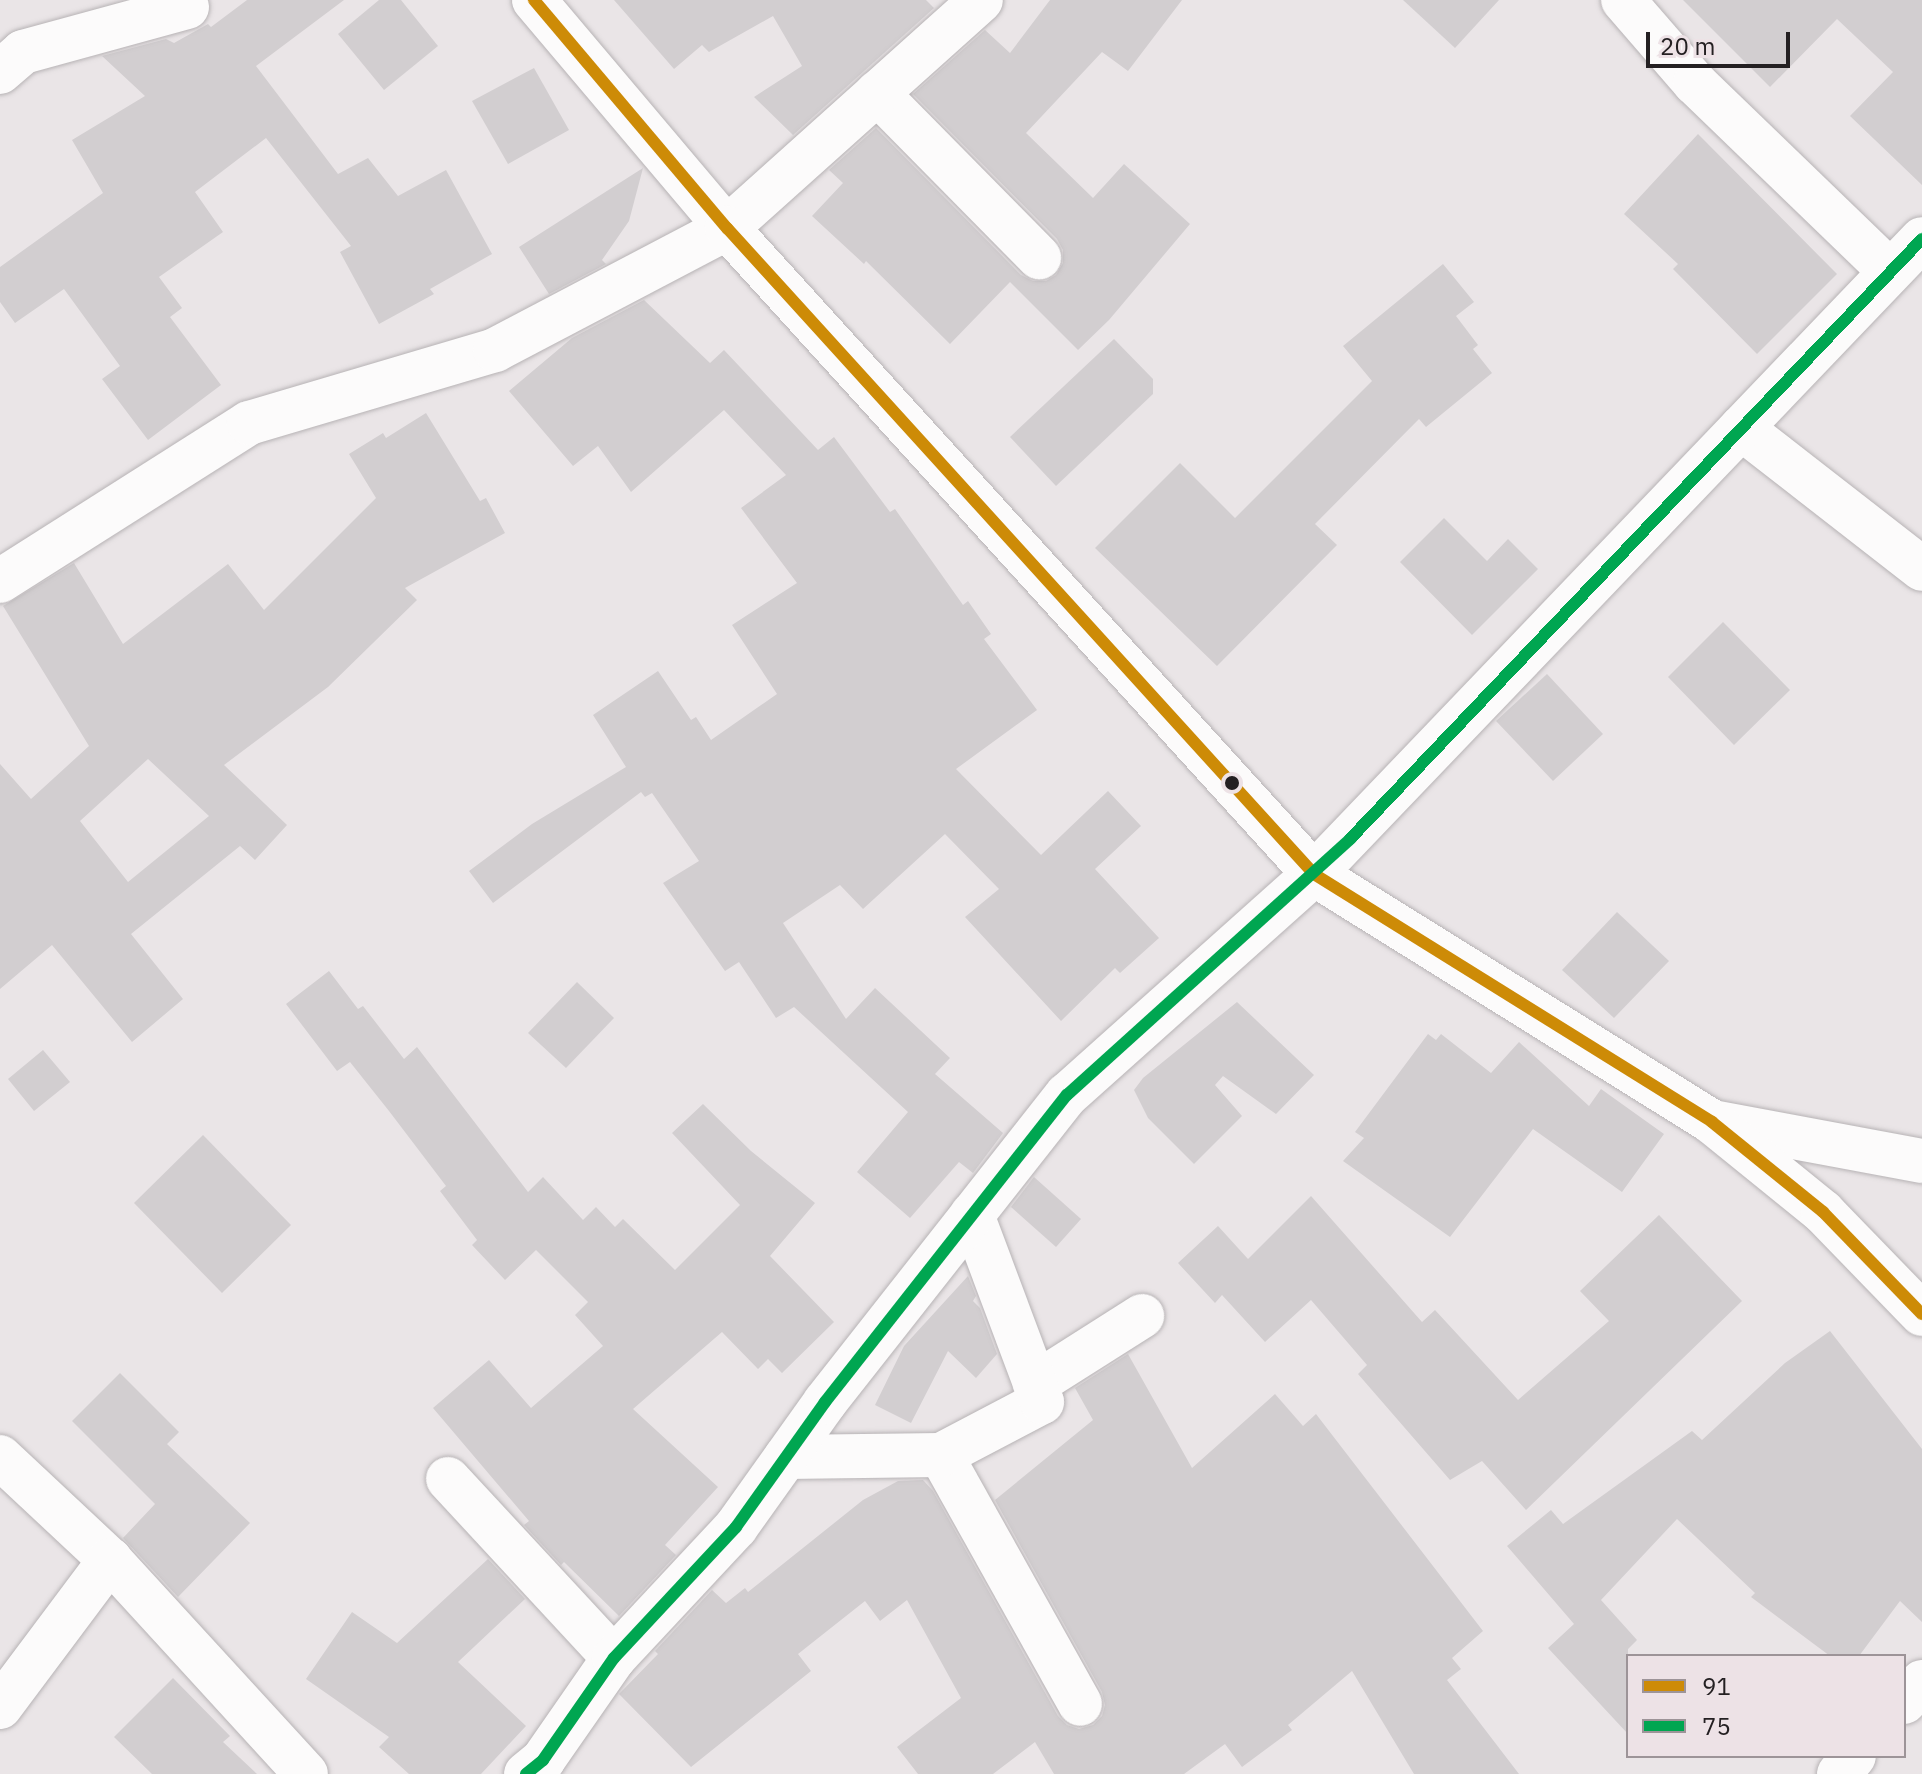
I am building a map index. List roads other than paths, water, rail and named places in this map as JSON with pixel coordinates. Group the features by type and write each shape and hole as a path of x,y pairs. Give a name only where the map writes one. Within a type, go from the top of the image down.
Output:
{"street":[{"path":"534,0 727,228 1314,874 1712,1122 1823,1212 1922,1314"},
{"path":"0,581 249,423 495,350 727,228 981,0"},
{"path":"1623,0 1695,83 1890,271"},
{"path":"0,72 23,52 188,2"},
{"path":"877,93 1039,257"},
{"path":"542,1769 614,1658 736,1527 786,1457 1067,1095 1314,874 1922,239"},
{"path":"1741,428 1922,569"},
{"path":"1712,1122 1922,1161"},
{"path":"786,1457 941,1455 1042,1402 972,1215"},
{"path":"1035,1384 1142,1316"},
{"path":"941,1455 1080,1704"},
{"path":"0,1457 110,1560 306,1774"},
{"path":"448,1479 614,1658"},
{"path":"0,1707 110,1560"},
{"path":"1906,1700 1922,1682"},
{"path":"1839,1774 1852,1758"}]}
